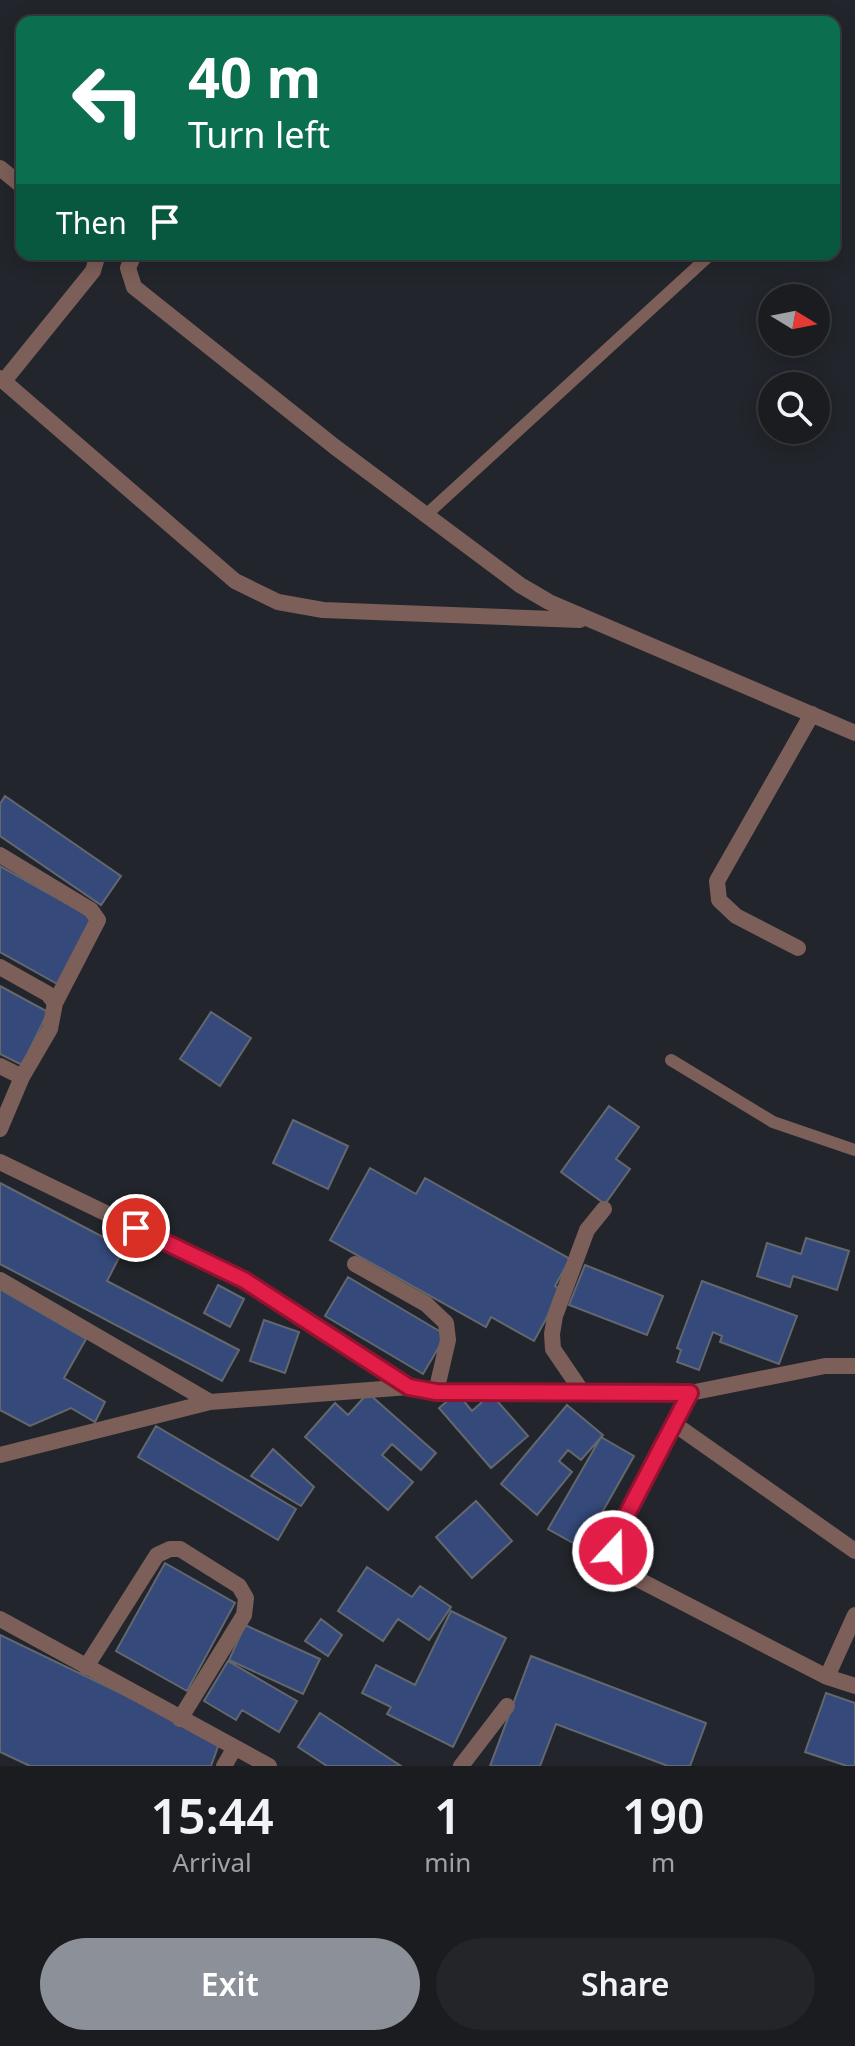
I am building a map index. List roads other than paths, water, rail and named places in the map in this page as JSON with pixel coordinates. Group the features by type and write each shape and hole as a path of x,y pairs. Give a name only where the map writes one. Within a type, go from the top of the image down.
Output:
{"street":[{"path":"0,168 16,181"},
{"path":"96,260 93,271 2,379 235,581 278,602 323,610 590,620"},
{"path":"131,260 129,279 134,287 335,447 520,585 549,602 855,733"},
{"path":"798,948 736,916 719,900 717,881 812,714"},
{"path":"0,855 91,910 98,920 55,1003 50,1029 22,1077 0,1129"},
{"path":"0,967 48,994 55,1003"},
{"path":"0,1066 22,1077"},
{"path":"0,1162 244,1280 409,1387"},
{"path":"583,1393 553,1349 552,1334 555,1316 587,1230 604,1209"},
{"path":"355,1264 426,1304 446,1323 448,1340 436,1392"},
{"path":"0,1280 210,1402"},
{"path":"2,1453 210,1402 409,1387 436,1392 690,1393 825,1366 855,1366"},
{"path":"690,1393 614,1539 613,1551 620,1570 827,1677 855,1686"},
{"path":"673,1423 855,1551"},
{"path":"86,1667 157,1555 164,1550 180,1549 239,1586 246,1598 240,1624 180,1719"},
{"path":"827,1677 855,1615"},
{"path":"0,1619 269,1766"},
{"path":"461,1766 507,1706"},
{"path":"224,1766 234,1749"}],"lane":[{"path":"426,515 704,260"},
{"path":"671,1060 773,1122 855,1150"}]}
